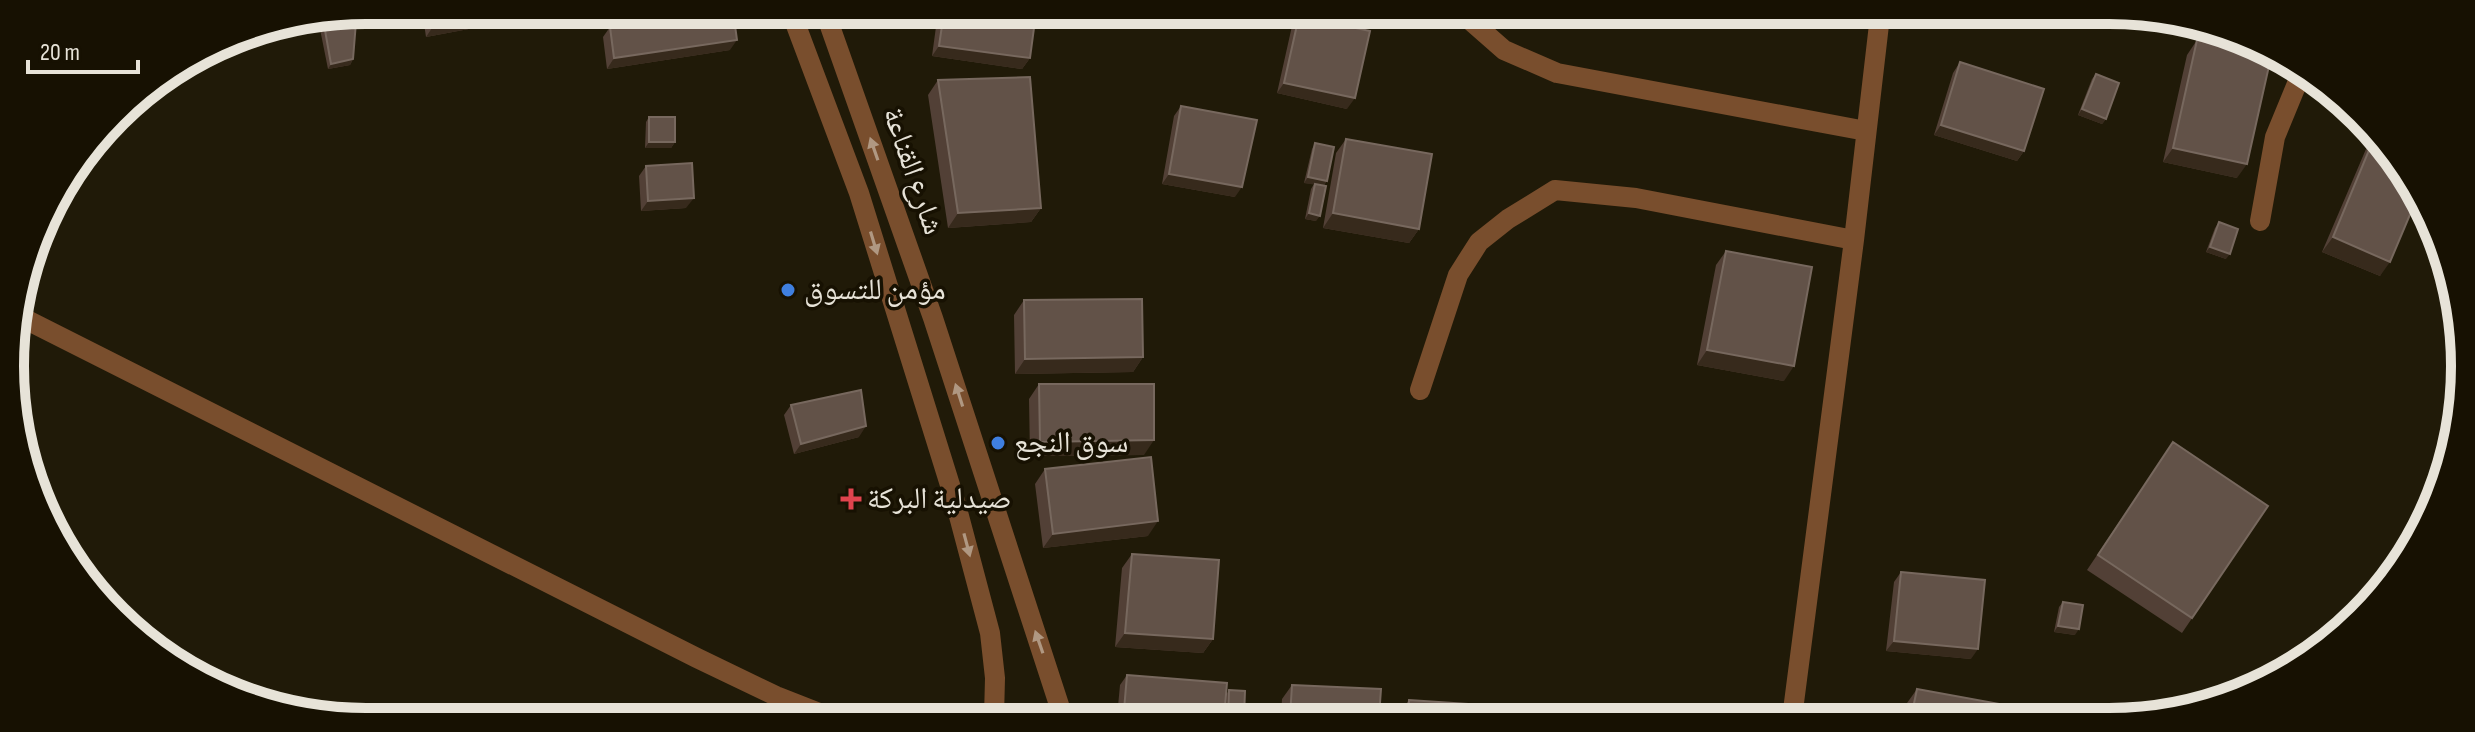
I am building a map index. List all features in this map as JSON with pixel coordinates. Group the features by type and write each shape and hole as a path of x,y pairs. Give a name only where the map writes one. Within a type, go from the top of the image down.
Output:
{"street":[{"name":"شارع القناعة","path":"796,24 859,193 955,501 990,633 995,678 994,708"},
{"name":"شارع القناعة","path":"829,24 933,318 1060,708"},
{"path":"1474,24 1504,50 1557,73 1866,131"},
{"path":"1793,708 1879,24"},
{"path":"2260,221 2275,137 2298,81"},
{"path":"1420,390 1458,275 1479,242 1508,219 1555,190 1636,198 1854,240"},
{"path":"27,320 697,658 807,708"},
{"path":"955,501 990,491"}],"building":[{"path":"356,24 353,59 331,64 324,27"},
{"path":"630,24 735,24 737,40 614,58 610,27"},
{"path":"942,24 1035,24 1030,58 939,46"},
{"path":"1297,24 1337,24 1370,31 1355,98 1284,83"},
{"path":"2197,40 2239,50 2269,64 2247,164 2173,148"},
{"path":"1960,62 2044,89 2024,151 1941,125"},
{"path":"2096,74 2119,83 2106,119 2082,109"},
{"path":"1030,77 1041,208 958,213 938,80"},
{"path":"1181,106 1257,120 1242,187 1169,174"},
{"path":"649,117 675,117 675,142 649,142"},
{"path":"1346,139 1432,154 1419,229 1333,213"},
{"path":"1315,143 1334,147 1327,181 1308,177"},
{"path":"2370,146 2413,209 2390,262 2333,237"},
{"path":"692,163 694,198 648,201 646,166"},
{"path":"1315,184 1326,186 1320,216 1309,213"},
{"path":"2219,222 2238,229 2230,254 2210,247"},
{"path":"1726,251 1812,267 1794,366 1707,350"},
{"path":"1142,299 1143,357 1025,359 1024,300"},
{"path":"1039,384 1154,384 1154,440 1040,442"},
{"path":"861,390 866,426 801,444 791,405"},
{"path":"2173,442 2268,506 2192,618 2098,555"},
{"path":"1151,457 1158,521 1053,534 1045,469"},
{"path":"1132,554 1219,560 1213,639 1125,633"},
{"path":"1901,572 1985,580 1978,649 1894,641"},
{"path":"2063,602 2083,605 2079,629 2058,626"},
{"path":"1127,675 1227,683 1225,708 1124,708"},
{"path":"1292,685 1381,689 1380,708 1291,708"},
{"path":"1917,689 2005,705 2005,708 1913,708"},
{"path":"1229,690 1245,691 1244,708 1228,708"},
{"path":"1409,700 1497,706 1497,708 1409,708"}],"place":[{"name":"مؤمن للتسوق","path":"788,290"},
{"name":"سوق النجع","path":"998,443"},
{"name":"صيدلية البركة","path":"851,499"}]}
